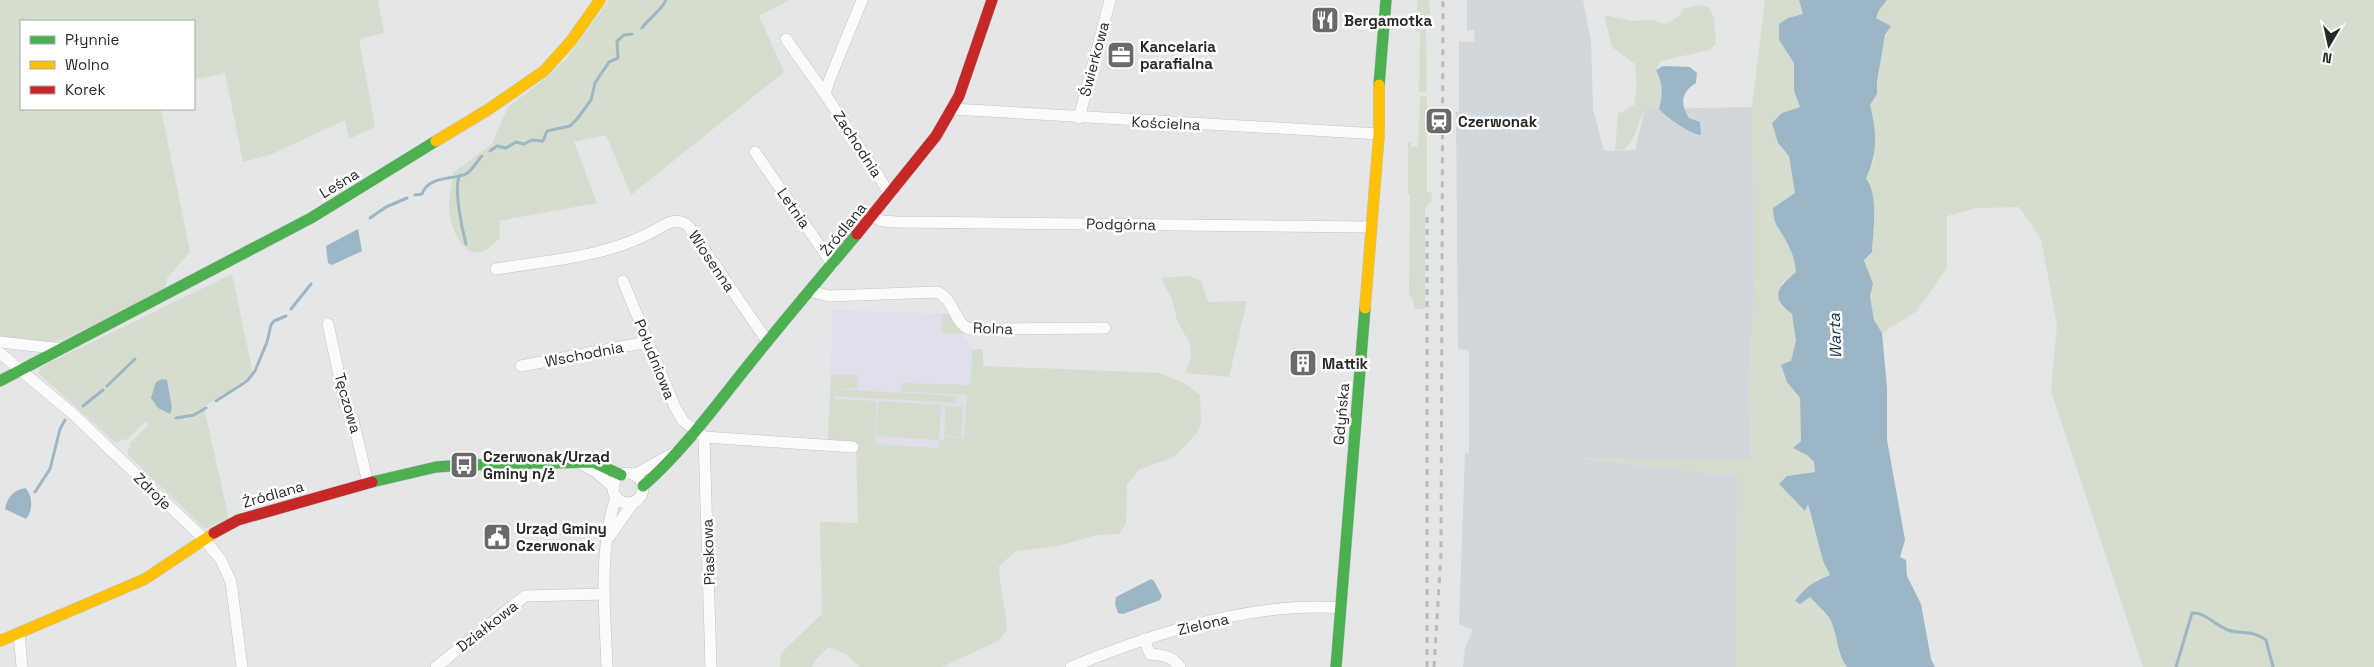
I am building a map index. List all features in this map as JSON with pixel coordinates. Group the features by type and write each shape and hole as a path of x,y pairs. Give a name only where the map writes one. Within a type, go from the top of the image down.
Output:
{"street":[{"name":"Leśna","path":"0,381 310,218 489,109 544,71 571,41 600,0"},
{"name":"Zachodnia","path":"825,94 862,0"},
{"name":"Źródlana","path":"634,474 676,452 699,434 767,341 833,265 936,136 953,109 992,0"},
{"name":"Świerkowa","path":"1079,118 1110,0"},
{"name":"Gdyńska","path":"1336,667 1379,134 1378,94 1386,0"},
{"name":"Gdyńska","path":"1379,134 1384,121 1388,95 1395,0"},
{"name":"Zachodnia","path":"786,39 825,94 890,194"},
{"name":"Kościelna","path":"953,109 1079,118 1379,134"},
{"name":"Letnia","path":"755,152 833,265"},
{"name":"Podgórna","path":"872,217 890,222 1372,227"},
{"name":"Wiosenna","path":"496,269 611,250 643,238 670,222 681,221 686,224 767,341"},
{"name":"Południowa","path":"623,281 675,407 683,421 699,434"},
{"name":"Rolna","path":"810,291 828,296 937,292 948,299 964,325 970,329 1105,328"},
{"name":"Tęczowa","path":"328,324 346,406 353,420 368,483"},
{"path":"0,342 62,349"},
{"name":"Wschodnia","path":"521,366 647,342"},
{"name":"Zdroje","path":"0,353 73,414 204,539 221,560 231,582 242,667"},
{"path":"699,434 853,447"},
{"name":"Piaskowa","path":"699,434 711,667"},
{"name":"Źródlana","path":"643,486 660,472 676,452"},
{"name":"Źródlana","path":"0,641 145,579 204,539 238,520 368,483 436,467 594,462 621,475"},
{"path":"580,463 596,472 623,503 633,503"},
{"path":"607,667 605,558 609,537 608,523 616,480 621,475 634,474 640,479 643,486 641,496 633,503 609,537"},
{"name":"Działkowa","path":"436,667 526,596 605,594"},
{"name":"Zielona","path":"1072,667 1144,639 1196,625 1245,615 1314,607 1341,608"},
{"path":"19,634 22,667"},
{"path":"1144,639 1150,654 1165,655 1177,662 1180,667"}],"shaded area":[{"path":"1467,0 1583,0 1591,42 1593,109 1604,151 1635,150 1645,109 1752,107 1754,290 1749,382 1751,461 1578,458 1737,476 1736,667 1463,667 1465,648 1473,630 1459,624 1465,453 1469,453 1469,350 1458,349 1456,112 1459,112 1459,42 1475,42 1474,30 1467,30"},
{"path":"833,310 951,314 972,349 970,450 828,441"}],"green space":[{"path":"0,0 378,0 384,33 359,39 375,127 349,139 345,120 272,154 243,162 225,73 195,80 195,20 20,20 20,110 161,110 190,252 167,278 165,290 63,340 51,342 0,336"},
{"path":"609,0 789,0 759,16 784,72 631,195 606,135 574,142 597,203 499,221 500,238 481,252 473,252 467,249 457,237 451,221 449,207 454,172 492,144 508,107 545,79 567,58"},
{"path":"1418,0 1429,0 1431,29 1426,29 1427,92 1419,92 1420,33 1415,30"},
{"path":"1765,0 1799,0 1803,14 1788,18 1779,40 1794,63 1794,91 1801,108 1782,113 1778,143 1789,156 1795,193 1773,208 1773,214 1775,222 1789,245 1797,272 1782,283 1782,306 1792,314 1796,341 1787,382 1800,398 1801,442 1807,455 1815,462 1815,472 1787,476 1789,495 1805,511 1807,503 1823,561 1830,575 1817,579 1809,596 1830,620 1841,656 1847,667 1736,667 1737,476 1571,457 1751,460 1749,382 1754,290 1752,107"},
{"path":"1887,0 2374,0 2374,667 2143,667 2051,391 2057,325 2041,239 2019,207 1976,208 1947,216 1947,267 1917,311 1882,333 1874,320 1870,296 1873,284 1864,259 1872,252 1874,224 1873,194 1866,179 1875,158 1869,105 1877,86 1883,45 1891,26 1876,18 1879,10"},
{"path":"1698,5 1708,7 1714,17 1716,44 1709,50 1661,61 1656,70 1662,89 1659,109 1645,109 1631,142 1623,150 1615,149 1618,114 1634,105 1637,84 1635,64 1612,47 1604,15 1633,21 1651,20 1666,24 1678,17 1684,8"},
{"path":"1420,96 1427,96 1427,192 1432,192 1431,201 1425,209 1425,309 1414,309 1414,302 1409,294 1410,194 1408,194 1408,143 1411,141 1411,147 1418,147"},
{"path":"232,274 253,374 204,407 229,520 205,529 129,456 127,451 131,446 129,444 149,424 146,421 125,441 123,439 116,443 38,373 43,366"},
{"path":"1189,276 1201,281 1208,302 1247,301 1229,377 1185,373 1191,358 1190,344 1177,320 1172,299 1161,278"},
{"path":"942,314 951,314 963,334 942,333"},
{"path":"972,349 983,349 983,366 1159,373 1182,382 1200,395 1201,423 1197,433 1174,457 1140,469 1127,484 1126,524 1119,534 1097,535 1057,546 1016,551 999,566 1007,630 998,641 942,667 860,667 846,654 829,647 815,660 812,667 780,667 781,653 822,614 820,522 858,523 856,443 828,441 831,375 858,375 857,388 835,389 957,396 956,403 834,396 834,399 876,401 875,444 939,448 939,440 944,440 944,437 964,438 967,395 901,391 902,383 971,385"},
{"path":"878,401 941,405 939,440 876,436"},
{"path":"946,406 963,407 961,437 944,436"}],"water":[{"name":"Warta","path":"1799,0 1887,0 1879,10 1876,18 1891,26 1885,35 1877,82 1877,94 1870,105 1875,142 1873,160 1866,179 1873,194 1874,224 1872,252 1864,260 1873,284 1870,296 1874,320 1882,333 1887,388 1887,440 1905,540 1900,557 1906,560 1907,576 1921,604 1931,659 1935,667 1847,667 1841,657 1831,621 1827,615 1810,597 1800,604 1795,601 1810,585 1830,575 1823,561 1808,504 1805,511 1779,484 1787,476 1815,472 1814,462 1807,455 1793,448 1801,441 1800,398 1787,382 1781,365 1791,361 1796,341 1792,314 1780,302 1778,297 1781,287 1796,272 1792,252 1775,222 1773,214 1773,208 1795,193 1789,156 1778,143 1772,123 1782,113 1800,107 1794,91 1794,63 1779,40 1779,24 1788,18 1803,14"},
{"path":"1663,66 1690,67 1697,73 1696,83 1687,90 1683,103 1689,118 1700,122 1701,135 1679,125 1659,109 1662,89 1656,70"},
{"path":"358,229 362,251 332,265 328,263 326,246"},
{"path":"162,379 167,380 172,408 170,414 158,408 151,398 156,382"},
{"path":"25,488 30,494 31,499 30,512 26,519 5,509 7,501 12,495 18,490"},
{"path":"1151,579 1162,596 1160,600 1123,614 1118,613 1115,604 1116,597"}],"waterway":[{"path":"642,28 662,7 666,0"},
{"path":"490,151 497,146 506,148 516,142 524,144 532,140 543,141 547,131 570,126 591,100 595,83 609,62 618,58 617,41 624,35 632,34"},
{"path":"415,195 422,194 425,188 436,181 466,174 482,156"},
{"path":"460,175 457,188 460,218 466,244"},
{"path":"370,218 386,207 407,198"},
{"path":"291,309 311,284"},
{"path":"216,401 247,381 255,371 267,342 271,325 274,321 286,316"},
{"path":"107,386 135,359"},
{"path":"83,406 103,390"},
{"path":"176,418 194,415 206,408"},
{"path":"35,492 50,469 60,429 65,420"},
{"path":"2176,667 2192,613 2202,615 2228,630 2255,634 2266,640 2273,667"}],"railway":[{"path":"1434,667 1441,554 1443,0"},
{"path":"1427,212 1427,667"}],"traffic: fast":[{"path":"1379,85 1386,0"},
{"path":"0,381 311,218 436,141"},
{"path":"643,486 686,442 776,330 857,234"},
{"path":"1336,667 1365,308"},
{"path":"372,482 436,467 464,465 593,462 621,475"}],"traffic: slow":[{"path":"436,141 489,109 544,71 571,41 600,0"},
{"path":"1365,308 1379,134 1379,85"},
{"path":"0,641 145,579 214,533"}],"traffic: jam":[{"path":"857,234 936,136 959,96 992,0"},
{"path":"214,533 238,520 372,482"}],"place":[{"name":"Bergamotka","path":"1325,20"},
{"name":"Kancelaria parafialna","path":"1121,55"},
{"name":"Czerwonak","path":"1439,121"},
{"name":"Mattik","path":"1303,363"},
{"name":"Czerwonak/Urząd Gminy n/ż","path":"464,465"},
{"name":"Urząd Gminy Czerwonak","path":"497,537"}]}
